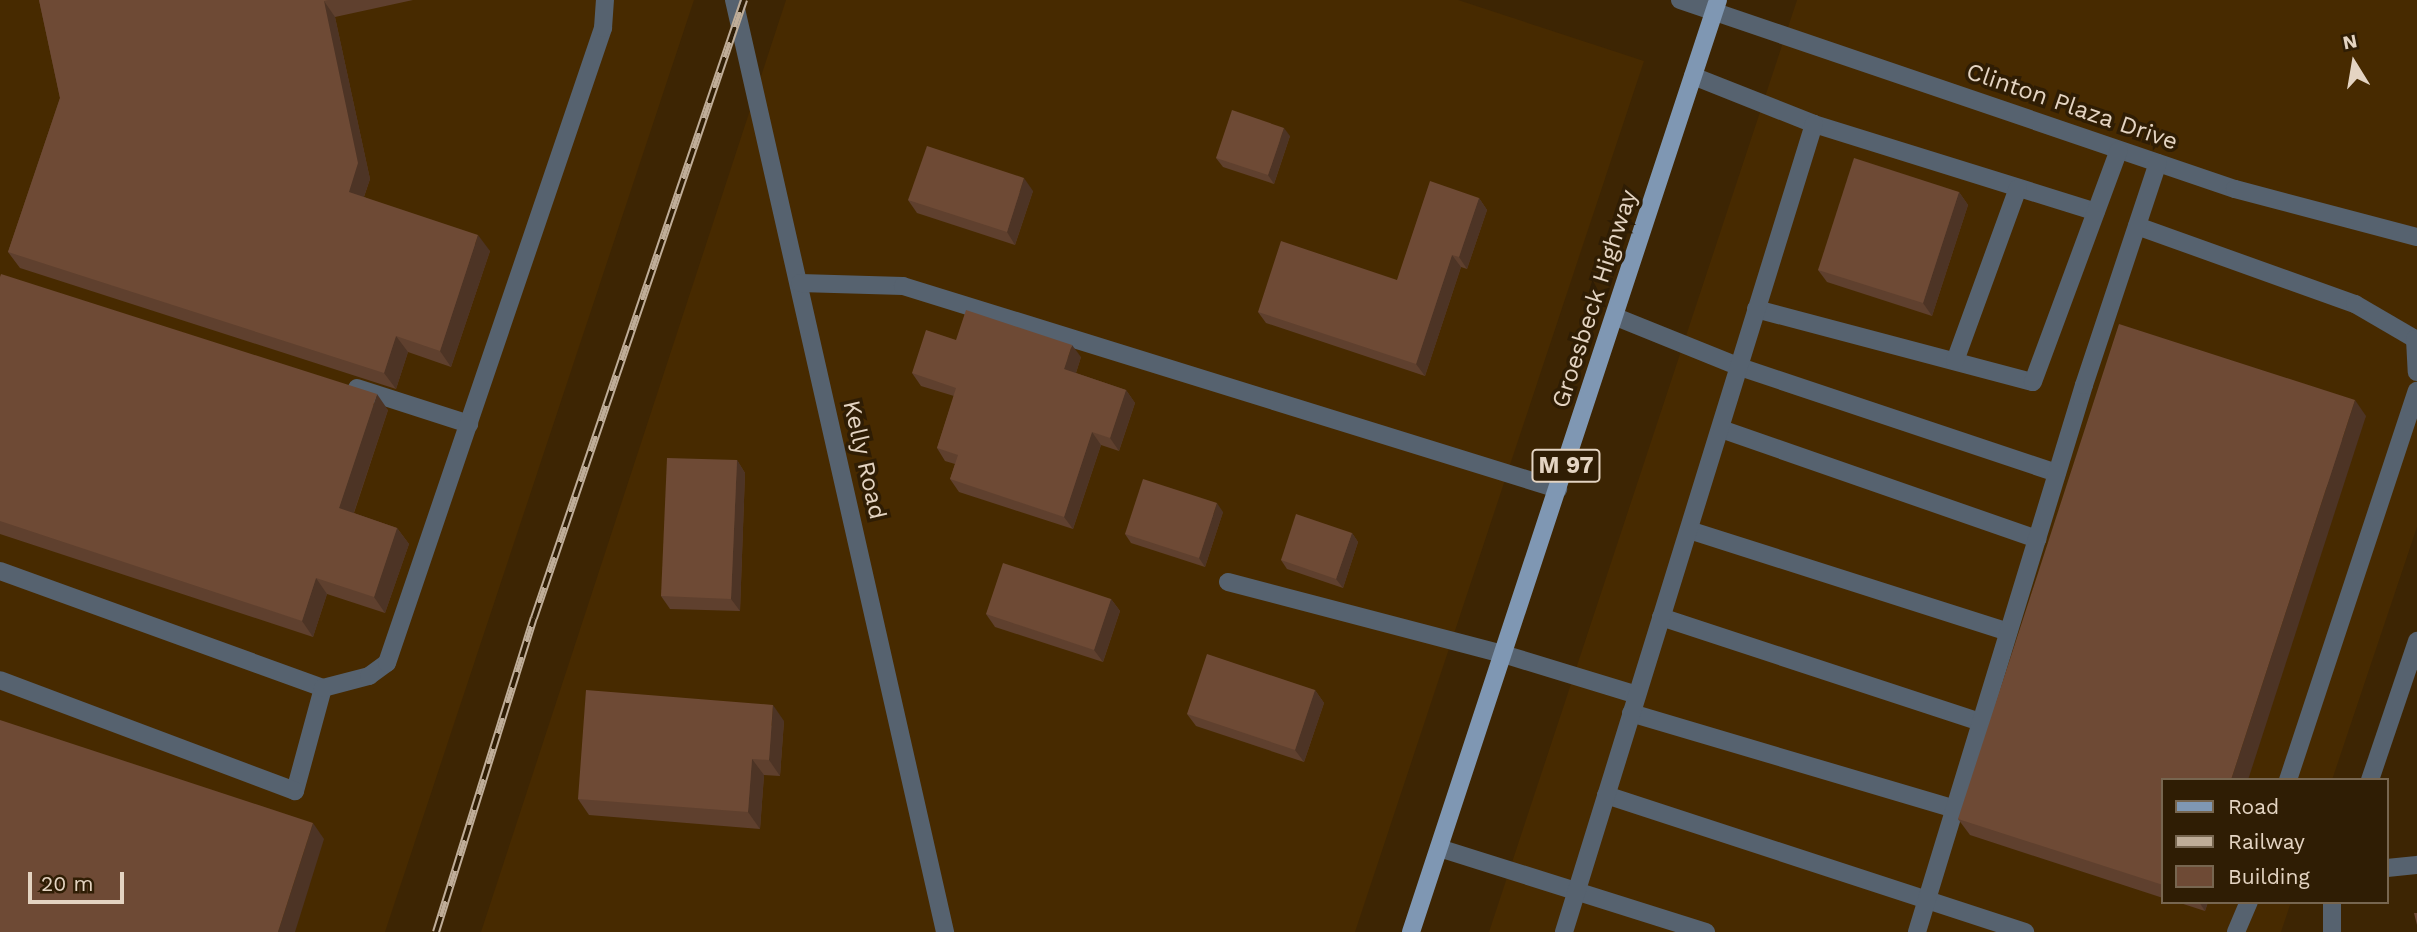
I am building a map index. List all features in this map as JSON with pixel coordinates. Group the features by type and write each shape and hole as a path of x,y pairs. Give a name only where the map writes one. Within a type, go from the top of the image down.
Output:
{"main road":[{"name":"Groesbeck Highway","path":"1412,932 1616,317 1716,5"}],"street":[{"path":"0,571 323,688 369,676 387,663 603,28 606,0"},
{"name":"Kelly Road","path":"734,0 945,932"},
{"name":"Clinton Plaza Drive","path":"1680,0 1716,5 2235,189 2417,237"},
{"path":"1693,76 1814,124 2096,212"},
{"path":"1564,932 1814,124"},
{"path":"1756,309 2033,382 2119,149"},
{"path":"1917,932 2057,473 2158,163"},
{"path":"1955,361 2018,188"},
{"path":"2137,226 2355,304 2415,339 2417,372"},
{"path":"800,283 903,286 1558,489"},
{"path":"1616,317 1740,367 2057,473"},
{"path":"339,382 469,424"},
{"path":"2289,778 2417,391"},
{"path":"1721,429 2037,539"},
{"path":"1689,530 2008,632"},
{"path":"1228,582 1503,653 1637,695"},
{"path":"1661,617 1981,722"},
{"path":"2371,778 2417,641"},
{"path":"0,680 295,791 323,688"},
{"path":"1631,713 1955,809"},
{"path":"1606,795 1928,897 2025,932"},
{"path":"1439,848 1577,888 1706,932"},
{"path":"2389,868 2417,865"},
{"path":"2236,932 2248,904"},
{"path":"2332,904 2332,932"}],"shaded area":[{"path":"0,0 694,0 385,932 0,932"},
{"path":"786,0 1458,0 1644,61 1355,932 481,932"},
{"path":"1797,0 2417,0 2417,527 2333,778 2162,778 2162,904 2290,904 2281,932 1489,932"}],"building":[{"path":"39,0 328,0 324,1 358,163 349,192 478,235 440,351 396,336 384,373 8,252 60,98"},
{"path":"1232,110 1284,128 1268,175 1216,158"},
{"path":"927,146 1024,178 1007,232 908,200"},
{"path":"1854,158 1959,192 1923,303 1818,270"},
{"path":"1430,181 1479,198 1459,257 1452,255 1416,364 1258,312 1281,241 1397,280"},
{"path":"1,274 377,394 339,508 397,528 374,597 316,578 302,621 0,521"},
{"path":"966,310 1072,345 1064,369 1126,390 1110,438 1092,432 1064,517 950,479 958,455 937,448 956,388 912,373 926,330 956,340"},
{"path":"2119,324 2355,400 2232,778 2162,778 2162,885 1958,819"},
{"path":"667,458 737,460 731,599 661,596"},
{"path":"1143,479 1217,503 1199,558 1125,534"},
{"path":"1296,514 1352,533 1336,579 1281,560"},
{"path":"1003,563 1111,599 1094,650 986,614"},
{"path":"1207,654 1315,690 1295,750 1187,714"},
{"path":"586,690 773,705 769,760 752,759 748,812 578,799"},
{"path":"0,720 313,823 278,932 0,932"}],"railway":[{"path":"436,932 534,618 744,0"}]}
